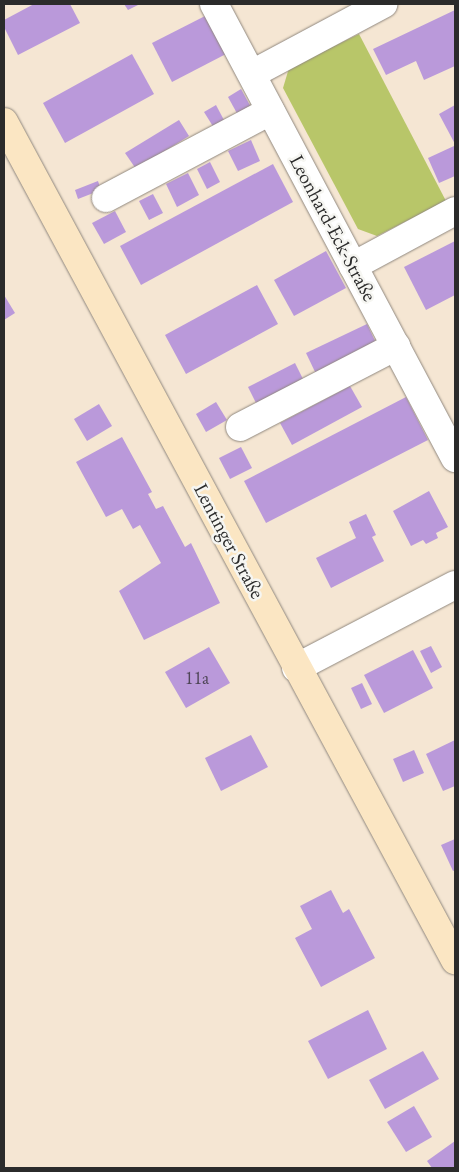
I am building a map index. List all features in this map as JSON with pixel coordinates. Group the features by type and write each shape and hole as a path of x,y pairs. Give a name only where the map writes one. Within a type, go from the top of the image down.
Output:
{"street":[{"name":"Leonhard-Eck-Straße","path":"214,4 455,456"},
{"path":"252,74 383,4"},
{"path":"106,198 270,110"},
{"name":"Lentinger Straße","path":"4,122 110,315 296,668 449,933 455,960"},
{"path":"353,266 455,211"},
{"path":"240,426 396,346"},
{"path":"296,668 455,584"}],"green space":[{"path":"359,34 446,201 377,236 358,229 283,88 289,68"}],"building":[{"path":"34,4 70,4 80,23 18,55 4,27 4,20"},
{"path":"124,4 140,4 128,10"},
{"path":"455,10 455,66 424,80 416,61 386,75 373,49"},
{"path":"207,15 226,54 172,82 152,43"},
{"path":"132,54 154,94 65,143 43,103"},
{"path":"241,89 252,109 239,117 228,97"},
{"path":"216,105 225,122 214,128 204,112"},
{"path":"455,105 455,144 439,114"},
{"path":"179,120 189,136 136,169 125,153"},
{"path":"251,140 260,161 238,171 228,151"},
{"path":"454,146 455,176 439,183 428,158"},
{"path":"210,162 220,182 207,189 197,169"},
{"path":"273,164 293,202 141,285 120,246"},
{"path":"188,173 199,195 177,207 166,184"},
{"path":"98,181 101,190 78,199 75,190"},
{"path":"153,194 163,213 149,220 139,201"},
{"path":"115,211 126,232 104,244 92,223"},
{"path":"455,241 455,295 426,310 404,267"},
{"path":"326,251 346,288 294,316 274,280"},
{"path":"257,285 278,324 186,374 165,335"},
{"path":"4,295 15,313 4,320"},
{"path":"367,324 378,347 317,376 306,353"},
{"path":"295,363 304,381 257,405 248,387"},
{"path":"350,386 362,407 292,445 280,423"},
{"path":"406,397 428,440 266,523 244,481"},
{"path":"216,402 227,420 206,432 196,414"},
{"path":"99,404 112,426 87,441 74,419"},
{"path":"122,437 152,492 148,494 156,509 163,506 185,547 191,543 220,603 144,640 119,591 161,563 140,525 133,529 122,509 106,517 76,462"},
{"path":"241,447 252,468 230,479 219,458"},
{"path":"429,491 448,527 436,533 438,538 426,544 423,540 411,546 393,511"},
{"path":"366,514 376,535 372,537 384,561 331,588 316,558 356,538 349,522"},
{"path":"431,646 442,667 431,673 420,651"},
{"path":"209,647 230,683 186,708 165,672"},
{"path":"413,650 433,688 384,713 364,675"},
{"path":"362,683 372,704 361,709 351,688"},
{"path":"251,735 268,767 221,791 205,758"},
{"path":"455,740 455,786 443,791 426,754"},
{"path":"414,750 424,773 403,782 393,759"},
{"path":"455,839 455,870 453,871 441,845"},
{"path":"331,890 343,913 349,909 375,958 321,987 295,938 312,929 300,906"},
{"path":"368,1010 387,1049 328,1079 308,1041"},
{"path":"423,1051 439,1079 385,1109 369,1080"},
{"path":"414,1106 432,1137 406,1152 387,1122"},
{"path":"455,1141 455,1168 432,1168 427,1161"}]}
